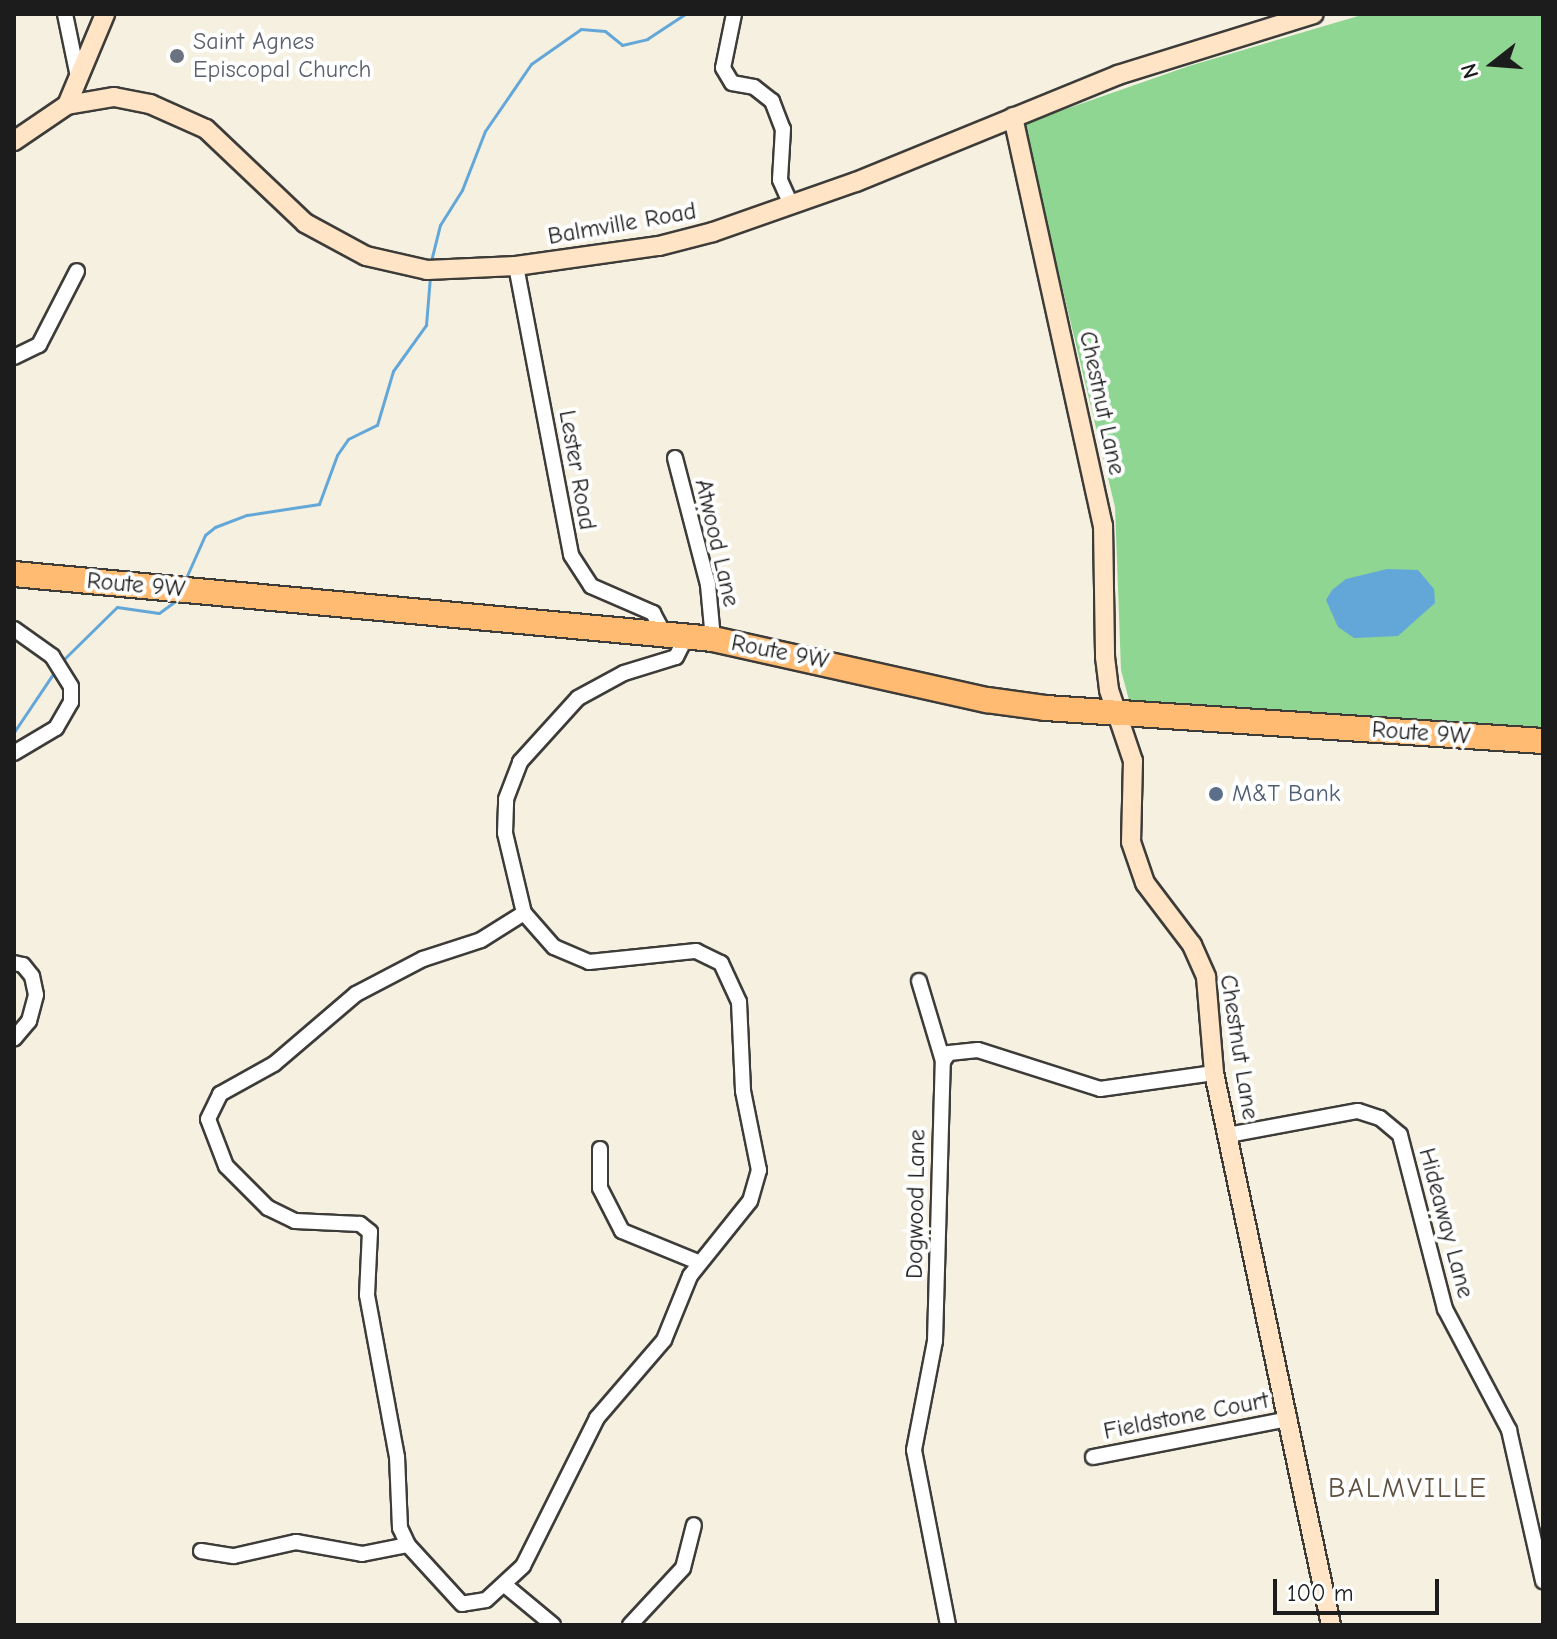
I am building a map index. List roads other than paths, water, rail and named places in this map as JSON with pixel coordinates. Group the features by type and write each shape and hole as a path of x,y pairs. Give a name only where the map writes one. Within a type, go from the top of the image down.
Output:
{"highway":[{"name":"Route 9W","path":"14,574 713,639 987,700 1118,716 1543,741"}],"street":[{"path":"65,14 77,72"},
{"path":"67,105 77,72 105,14"},
{"path":"734,14 723,68 732,83 754,87 772,101 783,129 780,180 791,205"},
{"name":"Balmville Road","path":"14,141 67,105 121,98 183,117 225,143 315,230 366,256 432,270 516,266 659,246 791,205 1194,48 1314,14"},
{"name":"Chestnut Lane","path":"1013,117 1103,525 1105,657 1118,716 1133,761 1131,842 1136,865 1201,961 1210,1003 1214,1073 1331,1625"},
{"name":"Lester Road","path":"516,266 571,555 591,586 653,613 675,636"},
{"path":"14,357 39,345 77,271"},
{"name":"Atwood Lane","path":"675,458 708,585 713,639"},
{"path":"14,629 52,656 71,687 71,702 56,728 14,753"},
{"path":"524,913 481,940 423,959 356,994 274,1064 220,1094 208,1119 226,1166 268,1208 295,1221 360,1224 370,1232 367,1295 397,1457 398,1521 408,1545 462,1604 486,1600 506,1586 539,1538 607,1401 674,1324 698,1262 750,1201 759,1170 743,1091 739,1002 729,973 710,954 696,951 606,963 570,956 538,932 524,913 505,833 506,799 520,762 578,698 624,673 676,657 675,636"},
{"path":"14,963 23,965 32,976 36,995 29,1021 14,1039"},
{"name":"Dogwood Lane","path":"919,981 943,1061 935,1341 914,1450 948,1625"},
{"path":"943,1061 949,1053 978,1050 1100,1089 1214,1073"},
{"name":"Hideaway Lane","path":"1228,1135 1358,1111 1380,1118 1400,1135 1445,1309 1509,1430 1543,1581"},
{"path":"600,1149 600,1188 622,1231 698,1262"},
{"name":"Fieldstone Court","path":"1093,1457 1289,1419"},
{"path":"630,1625 683,1568 694,1525"},
{"path":"201,1551 234,1556 296,1542 362,1554 408,1545"},
{"path":"506,1586 553,1625"}],"water":[{"path":"1387,569 1418,570 1434,589 1435,603 1398,636 1354,638 1338,627 1326,600 1332,590 1346,579"}],"waterway":[{"path":"430,265 440,225 462,190 485,131 531,64 581,29 605,31 622,45 647,39 685,14"},
{"path":"185,580 205,535 215,527 247,515 319,504 337,455 348,439 377,425 393,371 426,325 430,276"},
{"path":"62,661 117,607 159,613 177,600"},
{"path":"14,732 53,674"}],"place":[{"name":"Saint Agnes Episcopal Church","path":"177,56"},
{"name":"M&T Bank","path":"1216,794"}],"district":[{"name":"BALMVILLE","path":"1408,1488"}]}
